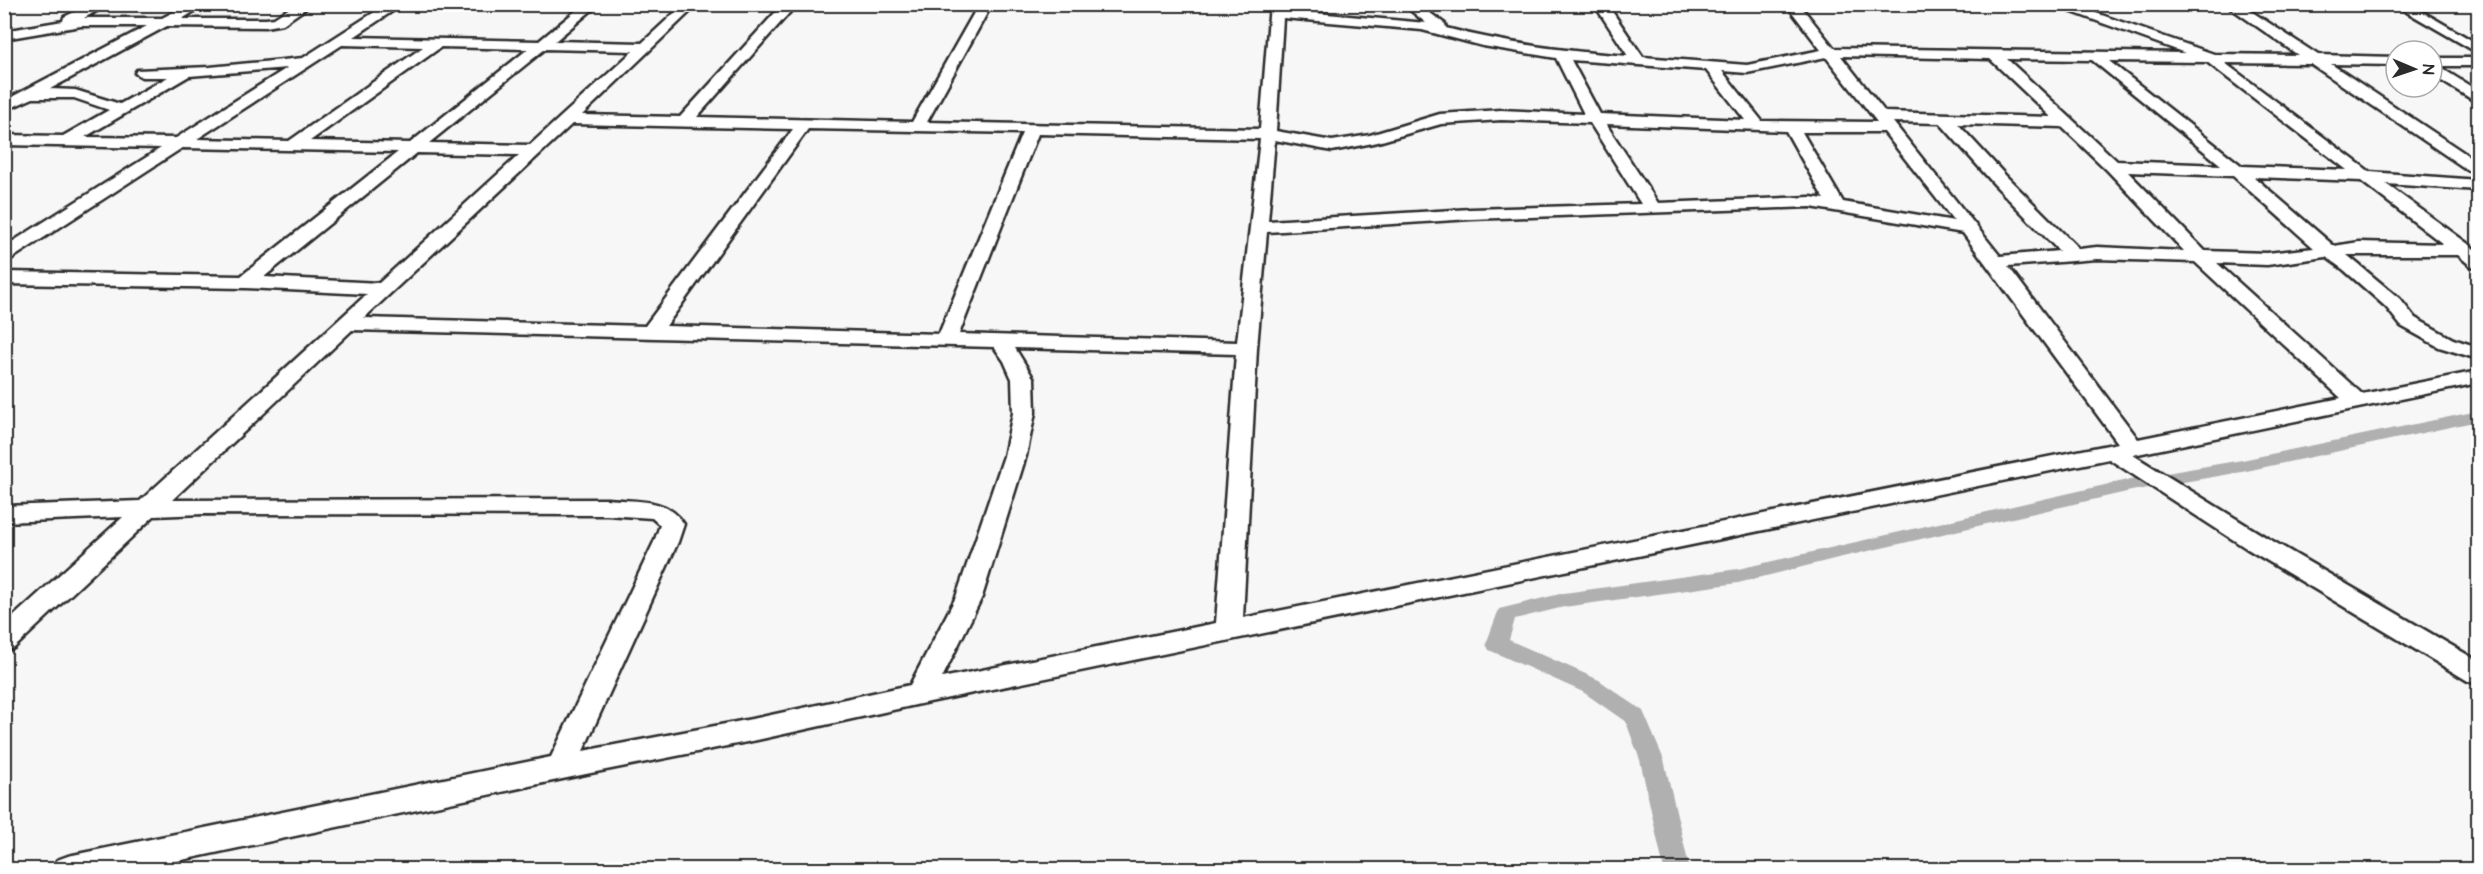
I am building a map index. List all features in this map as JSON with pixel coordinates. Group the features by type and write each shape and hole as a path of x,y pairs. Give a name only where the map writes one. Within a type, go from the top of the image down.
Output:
{"street":[{"path":"57,25 103,4"},
{"path":"4,106 201,4"},
{"path":"4,35 81,22 271,23 306,4"},
{"path":"4,255 397,4"},
{"path":"246,282 593,4"},
{"path":"4,641 692,4"},
{"path":"684,122 791,4"},
{"path":"917,126 986,4"},
{"path":"1409,4 1446,31"},
{"path":"1600,4 1639,61"},
{"path":"1792,4 1995,262 2123,450 2179,495 2478,674"},
{"path":"2056,4 2209,57 2363,176 2470,250 2478,262"},
{"path":"2230,4 2478,169"},
{"path":"2399,4 2478,49"},
{"path":"1229,632 1246,348 1268,134 1276,9 1394,22 1446,31 1483,42 1561,55 1747,69 1829,52 2384,61"},
{"path":"338,41 645,47"},
{"path":"295,144 438,44"},
{"path":"1561,55 1594,118 1652,208"},
{"path":"1994,55 2113,166 2198,255 2357,401"},
{"path":"2096,57 2239,172 2329,251 2351,266 2393,303 2408,322 2446,343 2478,353"},
{"path":"142,73 187,72 304,62"},
{"path":"2444,62 2478,62"},
{"path":"1710,66 1757,125"},
{"path":"64,141 187,72"},
{"path":"2444,76 2478,97"},
{"path":"31,93 75,94 122,109"},
{"path":"567,119 1268,134 1332,146 1372,139 1440,119 1464,116 1594,118 1791,127 1945,119 2066,122"},
{"path":"1945,119 2000,180 2073,254"},
{"path":"652,331 804,124"},
{"path":"1791,127 1836,205"},
{"path":"946,341 1032,129"},
{"path":"4,140 180,141 532,150"},
{"path":"2113,166 2363,176 2406,181 2478,184"},
{"path":"1258,228 1471,214 1811,202 1969,229"},
{"path":"1995,262 2073,254 2198,255 2267,259 2359,248 2470,250"},
{"path":"4,278 246,282 384,289"},
{"path":"346,324 1246,348"},
{"path":"920,693 969,597 1015,456 1024,413 1023,380 1014,360 1000,342"},
{"path":"68,870 561,767 757,729 920,693 2478,377"},
{"path":"4,514 203,506 607,507 657,512 666,516 672,524 666,542 561,767"}],"waterway":[{"path":"1677,870 1652,760 1635,717 1591,686 1497,644 1506,614 1564,600 1738,576 2131,485 2242,466 2478,416"}]}
